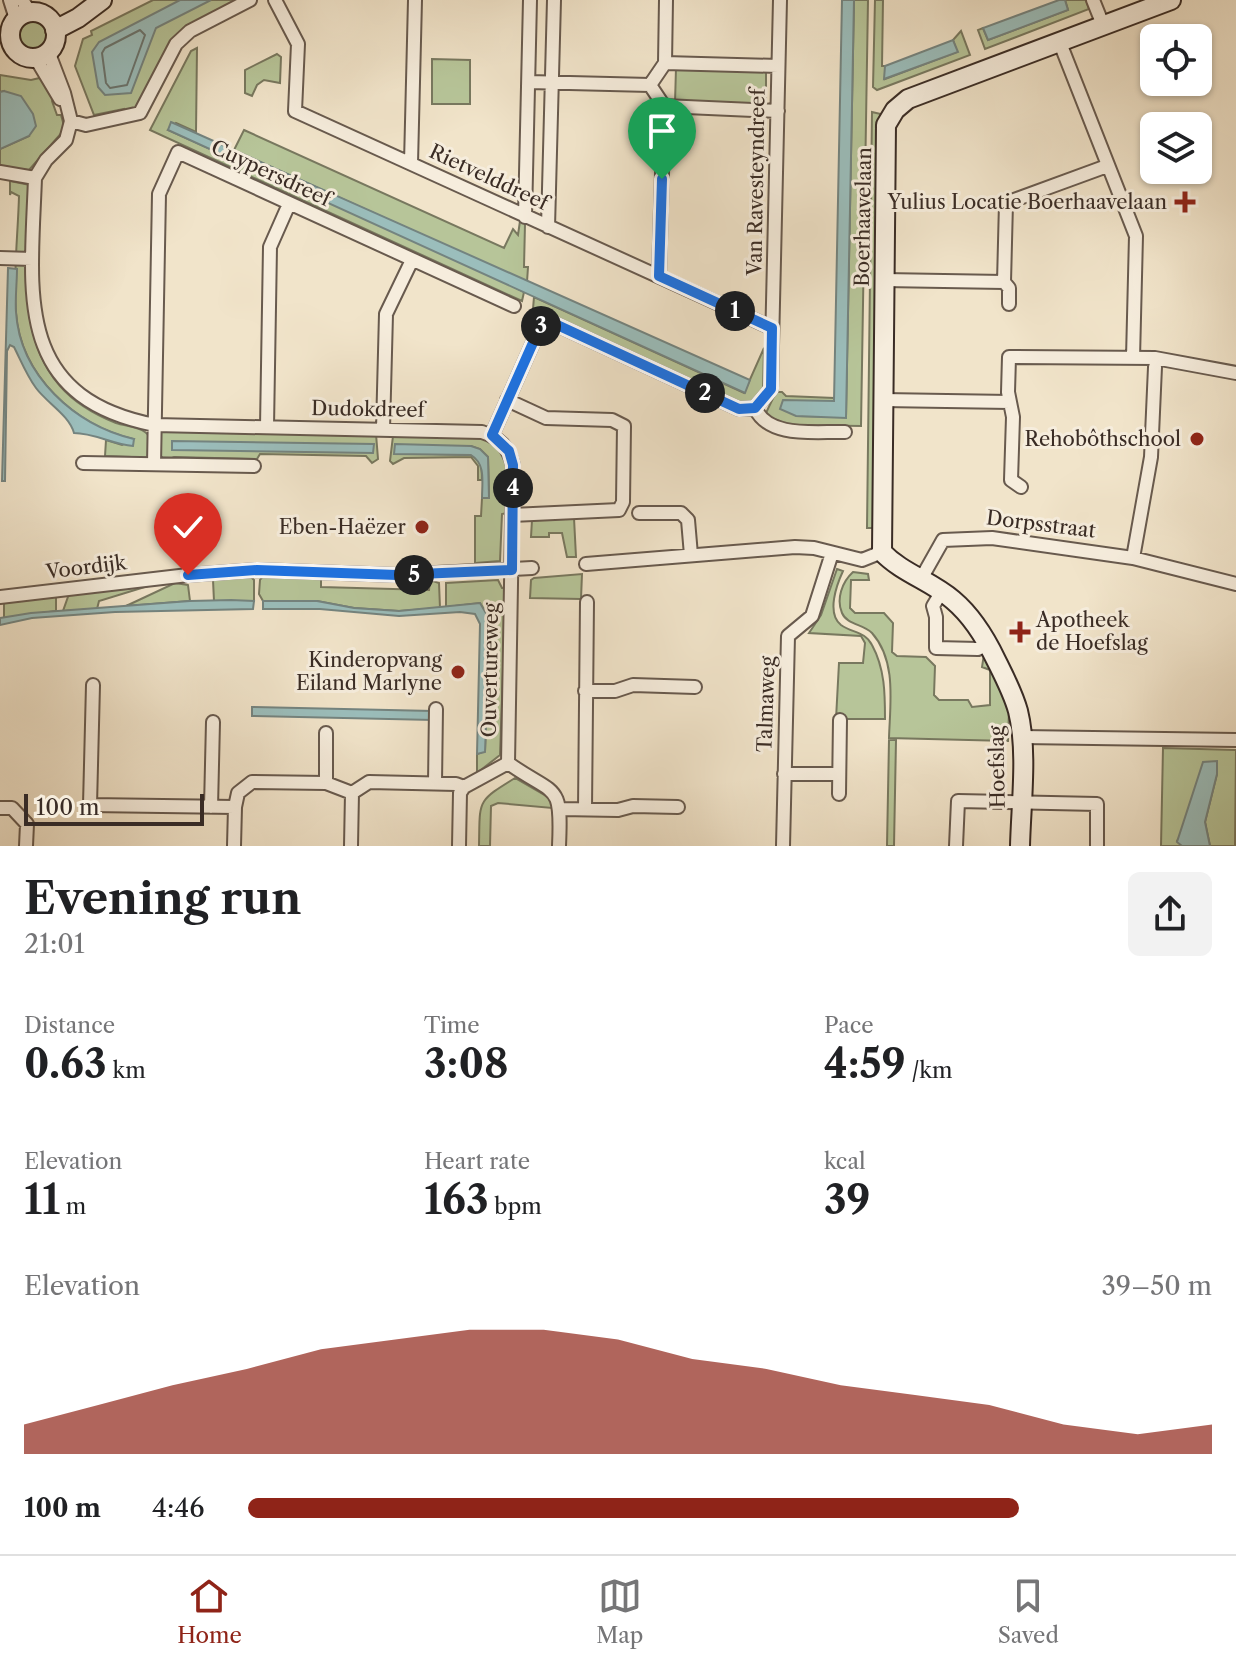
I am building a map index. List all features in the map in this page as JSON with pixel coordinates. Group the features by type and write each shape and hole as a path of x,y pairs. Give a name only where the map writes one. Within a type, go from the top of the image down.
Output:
{"street":[{"path":"0,172 35,178 46,160 66,140 69,115 64,93 42,54 14,31 10,0"},
{"path":"69,115 86,125 140,113 176,44 190,31 250,0"},
{"name":"Rietvelddreef","path":"275,0 298,44 295,111 772,328"},
{"path":"411,163 415,0"},
{"path":"525,217 530,0"},
{"path":"548,227 554,0"},
{"path":"650,85 665,63 666,0"},
{"name":"Van Ravesteyndreef","path":"755,408 771,389 780,0"},
{"path":"1093,0 1103,25"},
{"name":"Boerhaavelaan","path":"882,552 886,125 891,115 908,99 1171,0"},
{"path":"52,25 76,7 98,2"},
{"path":"14,31 43,14 52,25 54,42 42,54"},
{"path":"1060,43 1136,236 1133,358"},
{"path":"665,63 778,66"},
{"path":"529,82 650,85"},
{"path":"650,85 664,106 659,276"},
{"path":"664,106 778,111"},
{"name":"Cuypersdreef","path":"155,425 159,194 178,152 514,306"},
{"path":"1009,304 1009,288 1004,282 1006,203 1107,166"},
{"name":"Dudokdreef","path":"35,178 33,307 39,334 61,378 96,407 126,420 155,425 383,429 482,432 492,435"},
{"path":"267,427 270,247 289,204"},
{"path":"0,258 32,259"},
{"path":"383,429 386,314 412,260"},
{"path":"884,280 1004,282"},
{"path":"507,400 546,418 612,420 624,426 623,502 619,510 512,515 513,465 509,451 492,435 507,400 540,327 546,323 553,323 739,409 755,408 760,418 782,430 845,432"},
{"path":"1021,487 1011,480 1013,417 1009,357 1172,359 1236,373"},
{"path":"1133,558 1151,457 1155,367"},
{"path":"883,400 1010,402"},
{"path":"154,464 155,425"},
{"path":"83,463 254,466"},
{"path":"639,513 681,513 688,520 691,555"},
{"name":"Ouvertureweg","path":"464,787 508,763 512,515"},
{"name":"Dorpsstraat","path":"921,579 943,540 992,538 1133,558 1236,584"},
{"path":"586,564 795,547 862,560 882,552 893,564 921,579"},
{"name":"Talmaweg","path":"783,846 788,636 812,616 832,553"},
{"path":"512,570 532,568"},
{"name":"Voordijk","path":"0,597 257,570 397,575 512,570"},
{"name":"Hoefslag","path":"921,579 937,599 972,619 1011,691 1022,737 1020,846"},
{"path":"937,599 936,648 978,649 988,644"},
{"path":"585,809 587,602"},
{"path":"93,685 90,805 235,807"},
{"path":"585,691 615,691 633,685 695,687"},
{"path":"435,783 436,709"},
{"path":"839,794 840,720"},
{"path":"211,807 213,722"},
{"path":"326,733 326,783"},
{"path":"1022,737 1236,740"},
{"path":"508,763 550,788 558,797 561,809 559,846"},
{"name":"Talmaweg","path":"784,774 839,774"},
{"path":"234,846 238,793 252,782 326,783 352,793"},
{"path":"352,793 369,782 456,784 464,787 460,793 459,846"},
{"path":"351,846 352,793"},
{"path":"956,846 958,801 1097,804 1097,846"},
{"path":"561,809 678,807"},
{"path":"0,808 12,808 27,824 26,846"}],"green space":[{"path":"153,0 243,0 185,30 134,111 125,113 124,109 94,115 75,66 83,39 92,35 91,31"},
{"path":"854,0 868,0 861,426 788,425 765,415 776,392 786,396 834,398 834,401 796,416 846,417"},
{"path":"875,0 883,0 882,66 885,66 885,79 957,52 953,40 961,31 970,55 877,90 873,87"},
{"path":"1065,0 1086,0 1089,9 985,49 978,30 983,28 988,40 1068,10"},
{"path":"33,20 39,21 47,29 47,41 39,49 33,50 27,49 19,41 18,35 19,29 27,21"},
{"path":"197,48 196,132 176,123 168,130 484,272 524,292 522,301 150,130 191,51"},
{"path":"277,54 281,57 280,83 264,80 257,85 252,96 245,93 245,70"},
{"path":"432,59 470,60 470,104 432,104"},
{"path":"676,68 766,70 766,105 675,103"},
{"path":"0,75 31,80 44,77 54,97 52,101 57,115 61,115 65,129 29,170 0,168 0,149 29,136 4,91 0,92"},
{"path":"872,112 885,115 875,528 867,528"},
{"path":"244,130 504,248 513,229 518,235 520,221 525,224 524,267 528,267 527,282 234,150"},
{"path":"10,181 30,185 26,263 29,316 45,365 60,386 79,403 108,420 139,428 148,434 151,445 148,460 132,461 131,457 105,456 106,440 122,445 133,439 112,432 72,410 40,377 28,357 16,313 19,196 11,192 10,195"},
{"path":"534,297 744,393 764,348 763,391 755,402 741,404 533,309"},
{"path":"161,430 376,434 378,459 372,463 366,456 260,454 257,459 174,457 165,461 159,454"},
{"path":"393,436 484,438 501,449 508,467 507,513 502,514 500,561 475,563 475,516 481,516 482,498 489,497 488,457 471,446 394,453 471,455 481,465 482,480 478,480 478,466 471,457 404,458 393,464 390,461"},
{"path":"574,518 576,557 567,557 562,533 531,537 532,520"},
{"path":"837,569 843,571 834,598 834,613 841,625 862,635 872,645 882,672 885,719 836,719 839,663 863,663 865,643 861,636 809,633 821,615"},
{"path":"853,572 868,574 869,580 851,580 850,608 855,613 884,613 893,623 892,652 897,656 926,657 935,666 934,695 939,700 968,700 972,707 990,705 990,670 982,667 984,654 1009,710 1008,741 889,738 891,697 885,656 872,633 844,617 840,608 841,591"},
{"path":"582,574 581,599 530,598 531,580 534,578"},
{"path":"264,575 321,576 321,587 429,590 430,580 439,583 440,608 399,611 354,608 317,601 263,601 259,594 260,580"},
{"path":"251,577 254,580 254,601 214,601 213,580"},
{"path":"498,580 502,588 506,588 500,755 477,773 477,754 485,751 490,620 480,603 446,607 446,583"},
{"path":"175,583 188,585 190,601 126,606"},
{"path":"148,586 99,601 97,609 63,611 69,594"},
{"path":"56,596 56,611 4,618 4,600"},
{"path":"889,740 896,740 894,846 887,846"},
{"path":"1163,748 1236,750 1235,846 1210,846 1205,822 1217,774 1177,841 1182,846 1161,846"},
{"path":"515,778 553,800 552,808 498,803 491,806 490,846 479,846 483,804 493,792"}],"water":[{"path":"180,0 211,0 156,28 131,93 105,95 98,87 92,52 99,42"},
{"path":"842,0 854,0 846,418 796,416 780,409 783,400 834,401"},
{"path":"1065,0 1068,10 988,40 983,28"},
{"path":"953,40 958,52 884,79 885,66"},
{"path":"0,92 21,96 33,114 36,126 29,136 0,149"},
{"path":"171,122 750,380 745,393 168,130"},
{"path":"8,268 17,269 16,307 20,335 40,377 72,410 112,432 134,439 133,446 74,433 68,420 36,388 10,345 7,351 5,481 2,481"},
{"path":"172,441 374,444 373,453 172,450"},
{"path":"395,444 471,446 480,449 488,457 489,498 482,498 481,468 471,455 394,454"},
{"path":"254,601 253,609 115,612 32,618 0,625 0,618 31,613"},
{"path":"263,601 317,601 354,608 399,611 480,603 490,620 485,752 477,754 480,624 475,614 399,616 320,609 263,609"},
{"path":"252,707 433,711 433,720 252,716"},
{"path":"1217,761 1217,774 1205,822 1210,846 1182,846 1177,842 1203,762"}],"place":[{"name":"Yulius Locatie Boerhaavelaan","path":"1185,202"},
{"name":"Rehobôthschool","path":"1197,439"},
{"name":"Eben-Haëzer","path":"422,527"},
{"name":"Apotheek de Hoefslag","path":"1020,632"},
{"name":"Kinderopvang Eiland Marlyne","path":"458,672"}],"route":[{"path":"188,575 257,570 397,575 512,570 513,465 509,451 492,435 540,327 546,323 553,323 739,409 755,408 771,389 772,328 659,276 662,179"}]}
